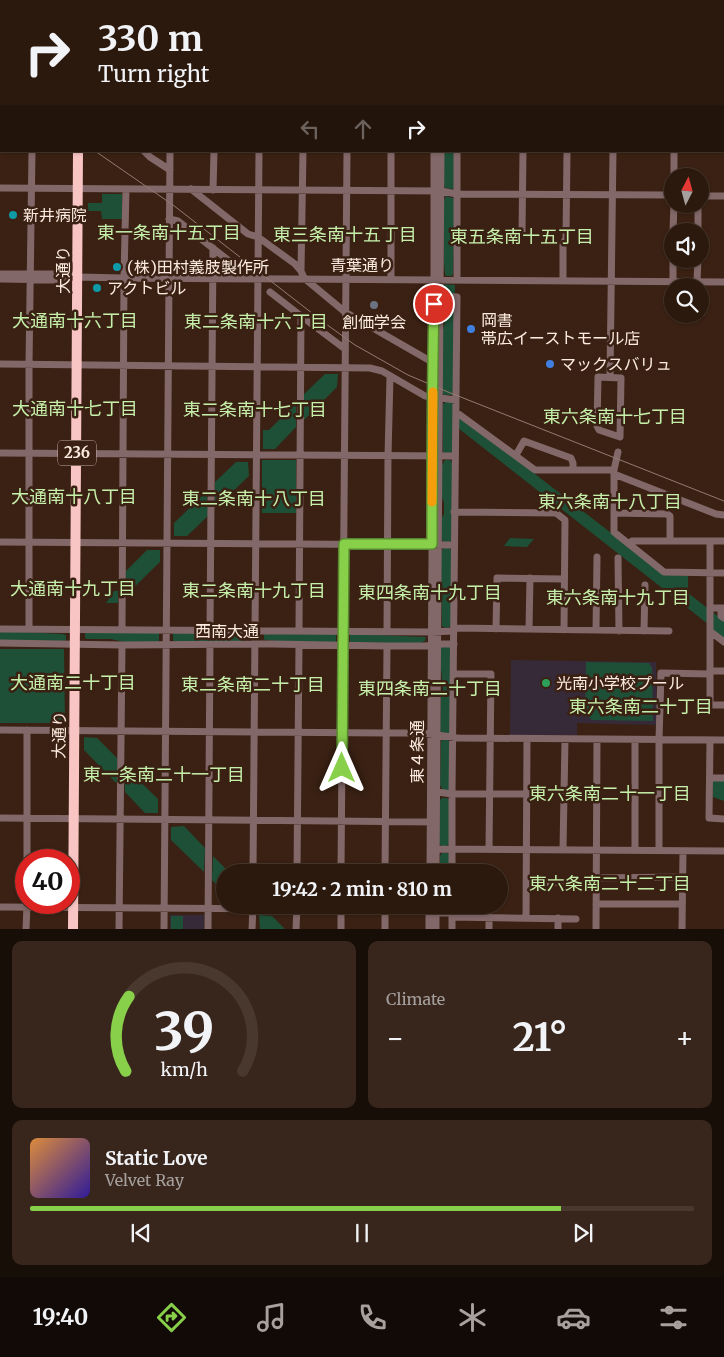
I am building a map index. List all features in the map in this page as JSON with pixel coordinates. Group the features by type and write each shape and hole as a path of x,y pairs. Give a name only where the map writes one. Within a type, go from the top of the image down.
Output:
{"highway":[{"name":"大通り","path":"74,849 78,152"},
{"name":"大通り","path":"73,914 73,929"}],"street":[{"path":"29,629 29,365 32,152"},
{"path":"145,152 170,170"},
{"path":"164,929 170,152"},
{"path":"213,190 214,152"},
{"path":"253,864 259,152"},
{"path":"303,152 303,275"},
{"path":"341,864 346,152"},
{"path":"391,152 391,279"},
{"name":"東４条通","path":"434,152 438,191"},
{"name":"東４条通","path":"437,397 432,362 438,279 438,191 441,152"},
{"path":"457,152 457,279"},
{"path":"522,233 523,152"},
{"path":"563,280 563,244 566,238 567,152"},
{"path":"610,377 613,152"},
{"path":"674,152 674,168"},
{"path":"0,188 438,191 457,194 664,195"},
{"path":"122,629 126,189"},
{"path":"191,189 248,234 258,237 295,264 303,275 345,312 432,362"},
{"path":"709,196 724,196"},
{"path":"169,219 178,221 237,267 240,278"},
{"path":"210,630 213,248"},
{"path":"0,274 31,276"},
{"name":"青葉通り","path":"0,279 31,276 61,280 78,277 257,279 303,275 346,279 664,281"},
{"name":"東４条通","path":"431,864 433,849 437,397 441,296 438,279"},
{"name":"青葉通り","path":"709,282 724,282"},
{"path":"270,292 345,349"},
{"path":"441,296 457,297 452,864"},
{"path":"299,630 301,316"},
{"path":"0,364 370,368 382,371 424,396 456,400"},
{"path":"387,631 390,376"},
{"path":"598,377 610,377 621,378 620,437 599,430 597,426 598,377"},
{"path":"456,412 535,470 614,472 716,514 724,515"},
{"path":"516,455 524,441 571,458 573,470"},
{"path":"618,452 614,472 614,532 664,572 724,573"},
{"path":"0,453 455,456"},
{"path":"454,512 556,513 564,520 564,630"},
{"path":"614,513 667,514 670,516 670,540"},
{"path":"629,544 632,541 724,541"},
{"path":"710,541 710,705 724,705"},
{"path":"0,542 454,545"},
{"path":"596,630 597,558"},
{"path":"618,558 619,630"},
{"path":"496,629 496,578 564,579"},
{"path":"529,629 530,578"},
{"path":"644,631 645,585"},
{"path":"710,612 723,613"},
{"name":"西南大通","path":"0,629 434,632 496,629 669,631"},
{"path":"711,632 724,642"},
{"name":"西南大通","path":"0,643 343,646 454,644"},
{"path":"119,929 122,645"},
{"path":"208,929 210,645"},
{"path":"297,864 299,645"},
{"path":"385,864 387,646"},
{"path":"659,850 661,673 710,673 724,671"},
{"path":"454,674 491,674 489,849"},
{"path":"0,730 342,732 490,738 724,740"},
{"path":"27,730 27,849"},
{"name":"東４条通","path":"433,822 437,792 434,735"},
{"path":"526,918 527,738"},
{"path":"563,850 564,739"},
{"path":"596,929 597,739"},
{"path":"635,740 635,850"},
{"path":"710,740 709,818 724,818"},
{"path":"710,778 724,778"},
{"path":"437,792 452,794 526,794"},
{"path":"0,818 433,822"},
{"path":"433,849 724,851"},
{"name":"東４条通","path":"433,849 435,864"},
{"path":"682,929 683,851"},
{"path":"596,878 683,877"},
{"path":"526,882 576,883"},
{"path":"596,904 682,904"},
{"path":"0,907 15,906"},
{"path":"80,908 216,908"},
{"path":"26,929 27,914"},
{"path":"252,914 252,929"},
{"path":"296,929 297,914"},
{"path":"341,914 341,929"},
{"path":"385,914 385,929"},
{"path":"429,929 431,914"},
{"path":"432,914 436,929"},
{"path":"448,914 576,919"},
{"path":"452,915 452,929"},
{"path":"489,917 489,929"},
{"path":"558,918 558,929"}],"shaded area":[{"path":"511,660 656,662 657,725 577,723 577,735 510,736"},
{"path":"170,915 204,915 204,929 170,929"}],"green space":[{"path":"444,152 455,152 455,187 453,189 445,188"},
{"path":"102,194 122,194 122,219 102,219 101,211 88,211 88,203 102,203"},
{"path":"446,196 455,200 452,276 446,276 444,265 444,200"},
{"path":"445,284 455,285 453,395 444,395 442,392 442,334 445,322 443,303"},
{"path":"325,374 338,374 337,387 304,420 304,394"},
{"path":"451,402 454,406 453,450 451,453 445,454 443,452 443,404"},
{"path":"296,403 296,427 275,449 263,449 263,430 269,430"},
{"path":"463,418 664,574 688,576 688,593 724,621 724,640 708,624 458,428 459,419"},
{"path":"262,460 296,460 296,513 262,513"},
{"path":"445,460 450,460 453,464 452,540 449,542 443,542 441,519 444,514 444,503 441,495 442,465"},
{"path":"236,462 248,462 249,476 215,508 215,482"},
{"path":"207,491 208,516 187,536 174,536 174,523"},
{"path":"510,538 534,539 527,547 504,546"},
{"path":"445,547 449,547 452,552 452,625 446,628 442,626 441,551"},
{"path":"147,550 160,550 160,562 126,595 126,571"},
{"path":"114,591 118,591 118,603 106,603"},
{"path":"0,631 63,634 66,635 66,640 0,640"},
{"path":"86,631 158,632 159,641 124,642 111,639 87,639 85,638"},
{"path":"174,632 239,634 243,635 245,641 175,642 173,640"},
{"path":"266,632 334,633 336,635 336,642 292,643 265,640 264,634"},
{"path":"350,635 426,637 425,641 419,644 350,642"},
{"path":"450,645 450,734 440,731 443,689 440,648"},
{"path":"0,649 64,649 65,723 0,723"},
{"path":"586,662 649,663 652,668 653,721 592,720 585,714"},
{"path":"84,737 97,738 117,758 117,782 84,750"},
{"path":"448,740 451,745 450,788 447,791 443,790 440,785 441,741"},
{"path":"124,766 158,799 158,813 145,813 125,792"},
{"path":"713,780 724,780 724,801 713,797"},
{"path":"447,798 450,801 449,844 442,847 439,843 440,800"},
{"path":"184,826 205,848 204,872 171,840 171,827"},
{"path":"442,853 448,853 450,864 440,864"},
{"path":"213,856 221,864 216,864 216,884 212,880"},
{"path":"259,915 272,916 285,929 260,929"},
{"path":"171,916 183,916 183,929 171,929"}],"railway":[{"path":"96,152 173,205 355,345 408,375 724,501"}],"slow traffic":[{"path":"432,502 433,392"}],"place":[{"name":"新井病院","path":"13,215"},
{"name":"(株)田村義肢製作所","path":"117,267"},
{"name":"アクトビル","path":"97,288"},
{"name":"創価学会","path":"374,305"},
{"name":"岡書 帯広イーストモール店","path":"471,329"},
{"name":"マックスバリュ","path":"550,364"},
{"name":"光南小学校プール","path":"546,683"}],"district":[{"name":"東一条南十五丁目","path":"169,233"},
{"name":"東三条南十五丁目","path":"345,235"},
{"name":"東五条南十五丁目","path":"522,237"},
{"name":"大通南十六丁目","path":"75,321"},
{"name":"東二条南十六丁目","path":"256,322"},
{"name":"大通南十七丁目","path":"75,409"},
{"name":"東二条南十七丁目","path":"255,410"},
{"name":"東六条南十七丁目","path":"615,417"},
{"name":"大通南十八丁目","path":"74,497"},
{"name":"東二条南十八丁目","path":"254,499"},
{"name":"東六条南十八丁目","path":"610,502"},
{"name":"大通南十九丁目","path":"73,589"},
{"name":"東二条南十九丁目","path":"254,591"},
{"name":"東四条南十九丁目","path":"430,593"},
{"name":"東六条南十九丁目","path":"618,598"},
{"name":"大通南二十丁目","path":"73,683"},
{"name":"東二条南二十丁目","path":"253,685"},
{"name":"東四条南二十丁目","path":"430,689"},
{"name":"東六条南二十丁目","path":"641,707"},
{"name":"東一条南二十一丁目","path":"164,775"},
{"name":"東六条南二十一丁目","path":"610,794"},
{"name":"東六条南二十二丁目","path":"610,884"}],"route":[{"path":"342,768 344,544 432,544 432,362 434,304"}]}
